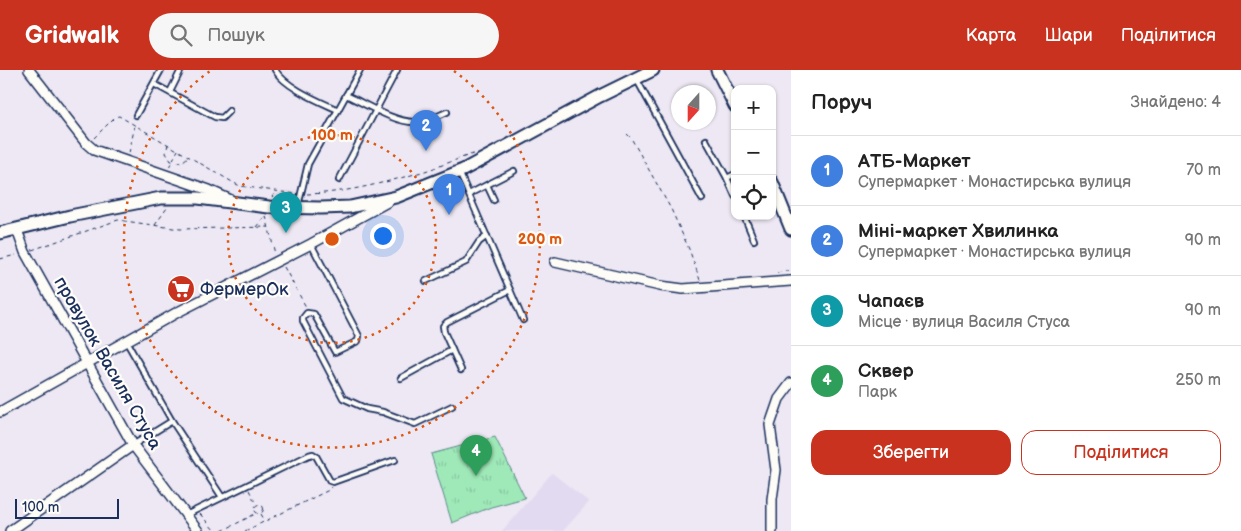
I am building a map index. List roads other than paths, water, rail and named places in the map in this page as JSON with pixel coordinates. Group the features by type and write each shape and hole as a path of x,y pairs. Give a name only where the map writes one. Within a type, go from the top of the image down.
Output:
{"main road":[{"path":"0,233 70,216 161,198 191,198 297,208 350,207 396,197 459,171 653,70"},
{"path":"717,70 731,98"},
{"path":"776,192 791,229"}],"street":[{"path":"29,70 86,143 94,150 209,190 239,204"},
{"path":"0,412 193,304 311,244 396,197"},
{"name":"провулок Василя Стуса","path":"16,230 25,252 133,445 198,531"},
{"path":"555,262 660,286 683,289 791,281"},
{"path":"772,531 772,499 776,470 770,425 780,399 791,383"},
{"path":"10,531 133,445"}],"lane":[{"path":"136,115 160,70"},
{"path":"170,92 181,70"},
{"path":"275,70 280,77 300,90 338,110"},
{"path":"297,208 308,164 360,70"},
{"path":"339,180 397,70"},
{"path":"636,78 702,199"},
{"path":"154,84 215,117 222,118 229,111"},
{"path":"346,95 397,119 410,122 424,121 447,112"},
{"path":"706,140 731,187"},
{"path":"459,171 523,320"},
{"path":"469,194 514,171"},
{"path":"727,178 733,175"},
{"path":"487,185 494,200"},
{"path":"746,220 754,240"},
{"path":"426,281 466,262 479,242 487,236"},
{"path":"311,244 359,336 359,340 334,352 315,316 309,312 304,315 303,322 343,398 367,409 383,412 415,424 452,406"},
{"path":"461,370 443,329 445,324 510,290"},
{"name":"провулок Василя Стуса","path":"126,341 172,421 222,497"},
{"path":"401,378 452,350"},
{"path":"133,445 172,421"},
{"path":"186,515 313,454 330,481 333,482 395,460"}],"place":[{"name":"Міні-маркет Хвилинка","path":"426,151"},
{"name":"АТБ-Маркет","path":"449,215"},
{"name":"Чапаєв","path":"286,233"},
{"name":"ФермерОк","path":"181,289"},
{"name":"Сквер","path":"476,476"}]}
